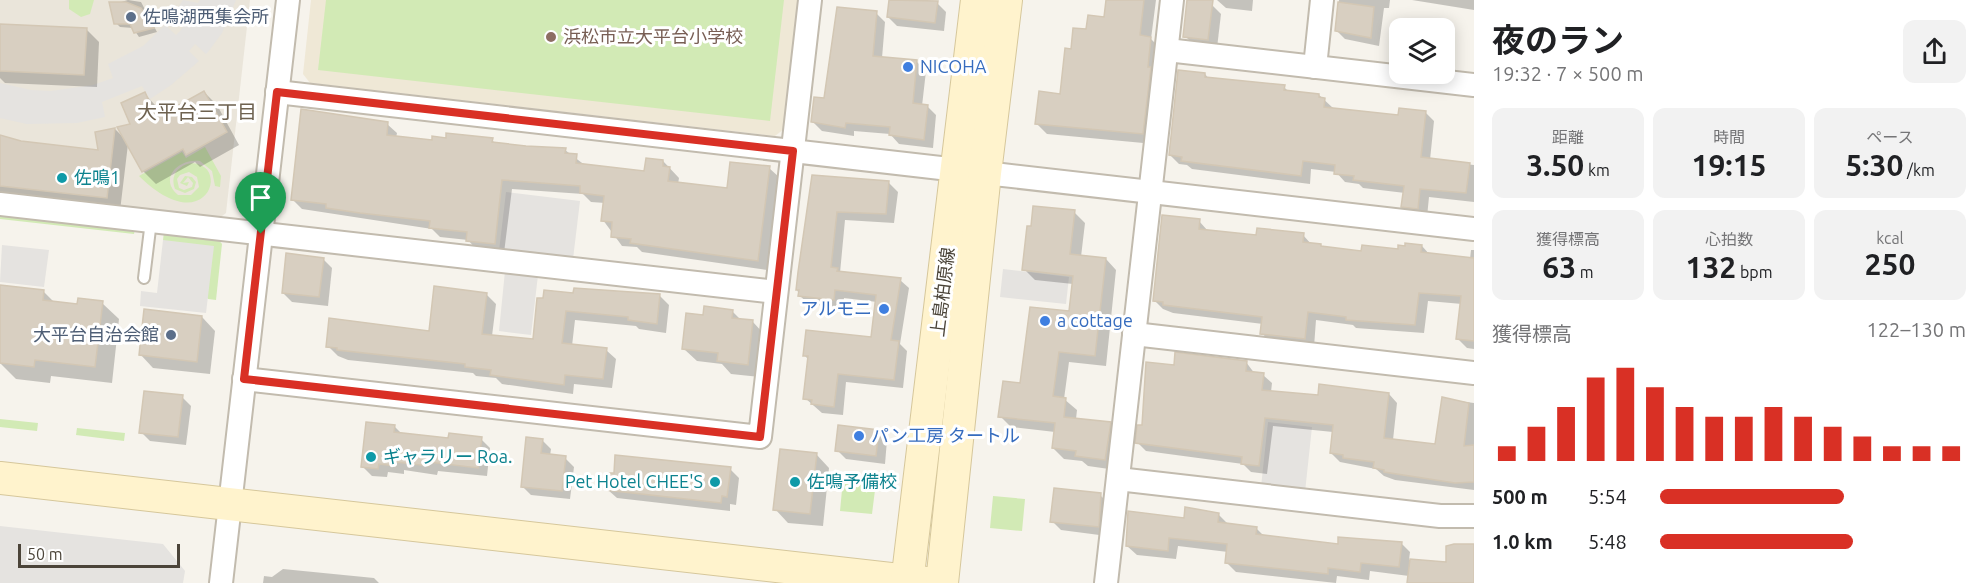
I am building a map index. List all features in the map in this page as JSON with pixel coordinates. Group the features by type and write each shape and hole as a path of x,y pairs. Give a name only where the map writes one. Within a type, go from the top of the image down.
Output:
{"street":[{"path":"221,583 288,0"},
{"path":"244,379 760,437 810,0"},
{"name":"上島柏原線","path":"942,583 971,171 977,0"},
{"name":"上島柏原線","path":"913,582 971,171 1006,0"},
{"path":"1106,583 1172,0"},
{"path":"1315,67 1322,0"},
{"path":"1167,50 1474,85"},
{"path":"277,92 1474,228"},
{"path":"0,204 776,292"},
{"path":"1134,334 1474,373"},
{"path":"0,478 913,582"},
{"path":"1118,479 1440,516 1474,516"}],"lane":[{"path":"144,278 151,221"}],"shaded area":[{"path":"0,0 250,0 226,213 218,219 0,194"},
{"path":"183,0 198,3 200,0 236,0 222,33 208,52 206,54 195,44 189,51 199,61 171,85 150,99 142,86 102,102 105,117 77,123 27,124 0,118 0,83 31,90 51,91 93,85 113,78 108,64 143,46 165,25 176,35 180,31 184,26 172,17"},
{"name":"浜松市立大平台小学校","path":"311,0 799,0 784,129 775,136 310,83 303,74"},
{"path":"506,192 580,201 573,259 499,251"},
{"path":"163,240 214,246 206,313 140,306 141,291 157,293"},
{"path":"2,245 49,250 44,287 0,282"},
{"path":"1003,269 1069,277 1066,304 1000,297"},
{"path":"505,271 538,275 531,335 499,331"},
{"path":"1268,422 1312,427 1305,492 1261,487"},
{"path":"0,526 163,544 185,571 183,583 0,583"}],"green space":[{"path":"69,0 94,0 90,14 81,17 69,9"},
{"name":"浜松市立大平台小学校","path":"326,0 784,0 770,121 318,70"},
{"path":"205,147 221,176 220,187 215,186 212,171 200,161 192,161 179,166 171,176 172,189 178,195 191,195 199,187 197,177 189,172 180,175 177,179 179,188 184,190 192,187 193,183 188,177 183,183 189,182 187,186 180,183 185,176 192,177 196,182 194,189 185,193 175,189 173,180 176,172 184,165 191,163 198,164 207,170 211,178 210,188 204,197 194,202 179,202 161,194 139,176 182,152 186,158"},
{"path":"0,214 135,229 134,234 0,219"},
{"path":"164,232 218,239 222,244 216,300 208,299 163,240"},
{"path":"0,419 38,423 37,431 0,427"},
{"path":"77,428 125,433 124,441 76,435"},
{"path":"843,479 876,482 872,514 840,511"},
{"path":"993,496 1025,499 1022,531 990,528"}],"building":[{"path":"889,0 938,1 935,23 887,17"},
{"path":"1106,0 1144,0 1140,35 1151,37 1148,67 1151,67 1143,134 1035,124 1039,91 1060,94 1065,48 1071,49 1073,28 1086,29 1088,15 1104,17"},
{"path":"1187,0 1213,0 1208,40 1183,37"},
{"name":"佐鳴湖西集会所","path":"109,2 126,2 141,8 154,28 134,33 130,24 114,24"},
{"path":"1338,2 1374,7 1371,38 1335,31"},
{"path":"837,7 877,11 873,56 917,60 913,103 928,105 924,140 889,135 890,127 846,123 845,128 811,122 814,97 824,98"},
{"path":"0,24 87,28 84,75 0,71"},
{"path":"1178,70 1205,73 1205,77 1285,85 1284,90 1319,94 1319,97 1325,98 1324,107 1398,115 1399,108 1426,111 1421,157 1470,163 1466,193 1420,189 1418,209 1401,207 1404,186 1353,180 1354,176 1334,174 1335,165 1303,161 1301,176 1181,161 1182,157 1169,155"},
{"path":"204,91 227,132 186,155 183,149 142,172 117,127 130,124 121,103 145,92 154,112 160,108 163,114"},
{"path":"301,109 388,122 387,135 432,140 432,136 446,138 446,133 493,138 492,142 566,148 565,153 577,154 576,163 644,171 646,158 663,160 663,166 670,167 668,181 727,188 730,162 770,166 758,261 630,243 631,239 611,237 612,222 601,221 604,196 580,193 580,186 502,180 495,244 466,241 467,232 429,228 430,221 326,208 326,204 291,200"},
{"name":"佐鳴1","path":"115,128 107,198 0,186 0,135 21,141 98,150 95,132"},
{"path":"812,175 889,181 886,214 837,212 831,267 838,268 837,271 901,278 891,340 899,341 894,380 838,374 834,407 811,404 812,400 803,399 808,356 803,356 806,330 871,337 876,295 835,290 834,300 798,296 799,290 796,290 798,272"},
{"path":"1033,206 1075,210 1070,254 1106,258 1095,356 1059,352 1053,396 1066,398 1064,417 1111,422 1105,460 1075,456 1076,451 1052,448 1055,423 998,417 1003,381 1020,383 1030,307 1069,311 1073,276 1022,270 1027,226 1031,226"},
{"path":"1162,215 1200,219 1199,229 1256,235 1257,228 1304,233 1303,242 1321,244 1321,246 1361,251 1362,245 1398,249 1398,245 1405,246 1405,243 1422,245 1421,252 1474,258 1474,341 1456,339 1461,296 1419,293 1415,325 1346,320 1346,317 1308,312 1305,339 1260,334 1262,317 1163,305 1163,302 1153,301"},
{"path":"286,253 324,258 319,297 282,293"},
{"path":"0,285 44,290 43,300 77,304 78,298 103,301 95,367 35,360 34,367 0,363"},
{"path":"434,286 487,293 482,334 533,339 537,298 543,298 544,290 573,293 574,288 660,294 657,324 628,320 628,317 566,311 562,343 607,348 603,379 565,375 564,385 490,375 491,370 465,367 465,364 326,347 329,318 429,331"},
{"path":"704,306 733,310 732,318 753,320 748,365 717,361 718,353 682,349 686,313 703,315"},
{"name":"大平台自治会館","path":"144,309 202,316 197,362 139,355"},
{"path":"1175,352 1247,361 1246,371 1264,373 1262,390 1318,395 1319,384 1389,393 1384,438 1435,444 1442,397 1469,403 1464,446 1474,445 1474,482 1455,483 1384,472 1384,470 1373,468 1374,462 1343,458 1343,455 1330,453 1333,425 1265,418 1259,466 1241,464 1242,457 1135,443 1137,425 1142,425 1146,362 1174,365"},
{"path":"144,391 183,395 178,437 139,433"},
{"path":"366,422 395,425 394,432 448,438 449,433 482,437 478,468 429,462 429,466 396,462 395,466 379,464 378,469 361,467"},
{"name":"パン工房 タートル","path":"838,425 879,430 876,456 835,451"},
{"path":"526,437 543,439 541,453 566,456 562,491 521,487"},
{"name":"佐鳴予備校","path":"780,449 817,453 810,514 773,510"},
{"path":"615,455 731,467 727,497 722,496 721,503 606,490 608,473 614,473"},
{"path":"1054,488 1101,493 1099,527 1050,522"},
{"path":"1185,507 1219,513 1218,522 1257,527 1256,534 1338,544 1338,537 1402,542 1399,567 1361,563 1360,572 1328,568 1328,574 1225,563 1227,544 1169,538 1168,551 1126,546 1128,511 1184,518"},
{"path":"1474,544 1474,583 1407,583 1410,559 1446,562 1446,546"}],"place":[{"name":"佐鳴湖西集会所","path":"131,17"},
{"name":"浜松市立大平台小学校","path":"551,37"},
{"name":"NICOHA","path":"908,67"},
{"name":"佐鳴1","path":"62,178"},
{"name":"アルモニ","path":"884,309"},
{"name":"a cottage","path":"1045,321"},
{"name":"大平台自治会館","path":"171,335"},
{"name":"パン工房 タートル","path":"859,436"},
{"name":"ギャラリー Roa.","path":"371,457"},
{"name":"Pet Hotel CHEE'S","path":"715,482"},
{"name":"佐鳴予備校","path":"795,482"}],"district":[{"name":"大平台三丁目","path":"197,112"}],"route":[{"path":"277,92 793,151 760,437 244,379 261,234 277,92"}]}
